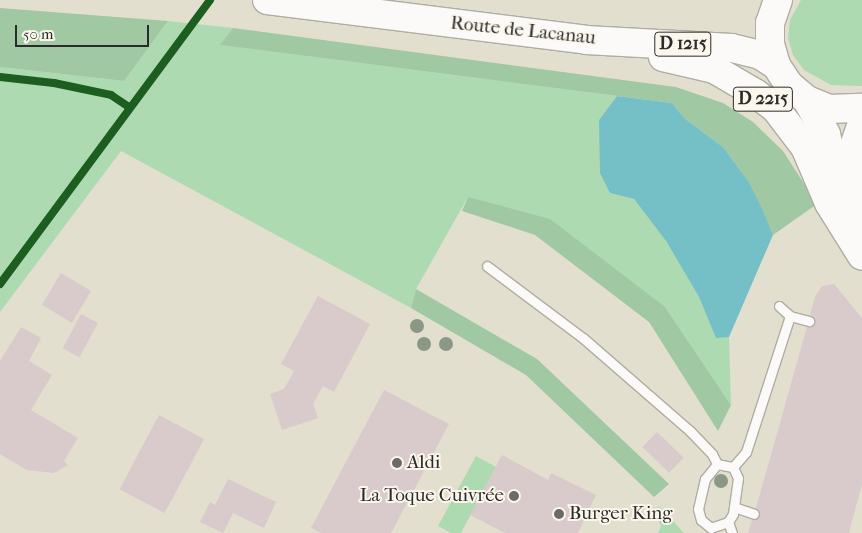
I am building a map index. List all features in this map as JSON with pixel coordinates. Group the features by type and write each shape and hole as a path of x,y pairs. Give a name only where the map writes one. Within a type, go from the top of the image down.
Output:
{"main road":[{"name":"Route de Lacanau","path":"267,0 586,40 732,48 760,55 776,65"},
{"path":"778,0 770,23 770,44 776,65 789,85 807,100 829,109 862,108"},
{"name":"D 2215","path":"586,40 696,63 756,93 794,128 816,166 829,202 862,256"},
{"name":"D 2215","path":"807,100 826,134 840,196 862,251"},
{"path":"862,123 852,152 854,186 862,215"}],"lane":[{"path":"487,266 590,344 690,431 712,454 717,464"},
{"path":"779,306 790,316 809,321"},
{"path":"733,467 746,452 790,316"},
{"path":"717,464 733,467"},
{"path":"717,464 703,484 698,509 701,520 711,530 728,522"},
{"path":"732,533 728,522 734,507 738,478 733,467"},
{"path":"734,507 754,514"}],"green space":[{"path":"801,0 862,0 862,86 831,85 804,70 793,55 788,38 790,20"},
{"path":"0,8 168,21 124,81 0,67"},
{"path":"168,21 233,28 221,45 617,96 599,120 610,193 634,199 666,241 699,297 716,337 729,337 731,405 665,307 468,197 416,289 411,308 121,151 0,312 0,67 124,81"},
{"path":"233,28 676,87 723,103 753,122 783,151 817,204 773,235 749,182 723,147 684,118 672,103 220,45"},
{"path":"468,197 550,219 665,307 731,405 718,431 649,322 535,235 462,211"},
{"path":"416,289 537,359 669,484 654,497 526,375 411,308"},
{"path":"476,456 496,467 461,533 451,533 438,526"},
{"path":"660,507 684,533 658,533 661,526 653,508"}],"water":[{"path":"617,96 672,103 684,118 723,147 749,182 762,209 773,235 729,337 716,338 699,297 666,241 634,199 610,193 600,173 599,120"}],"building":[{"path":"61,273 91,291 72,323 42,305"},
{"path":"834,284 862,318 862,484 849,533 748,533 752,520 760,516 756,508 807,327 815,323 810,315 815,297 822,286"},
{"path":"318,296 370,324 334,392 323,386 313,404 318,418 282,430 270,394 284,389 294,371 281,364"},
{"path":"81,314 98,323 79,357 63,348"},
{"path":"21,327 41,338 29,361 52,375 31,410 78,438 64,461 68,465 54,473 27,470 0,454 0,361"},
{"path":"384,390 449,424 391,533 321,533 311,528"},
{"path":"159,415 204,439 165,513 120,489"},
{"path":"657,432 684,458 669,473 642,447"},
{"path":"502,455 548,480 551,473 596,495 578,533 505,533 470,515"},
{"path":"228,479 276,502 264,528 233,513 223,533 200,522 210,502 215,505"}],"cycle path":[{"path":"0,284 210,0"},
{"path":"0,77 54,83 111,95 129,107"}],"place":[{"name":"Aldi","path":"397,463"},
{"name":"La Toque Cuivrée","path":"514,496"},
{"name":"Burger King","path":"559,514"}]}
